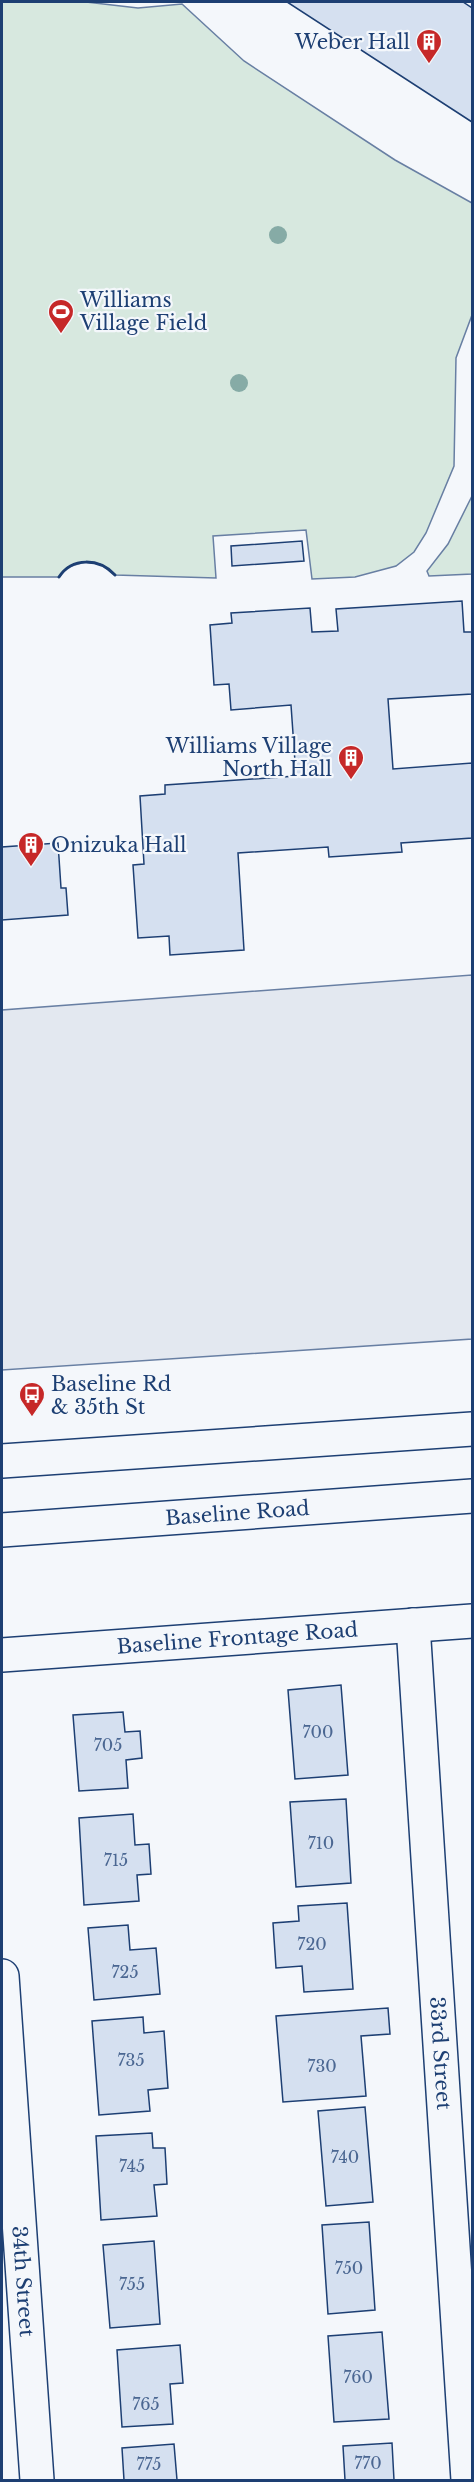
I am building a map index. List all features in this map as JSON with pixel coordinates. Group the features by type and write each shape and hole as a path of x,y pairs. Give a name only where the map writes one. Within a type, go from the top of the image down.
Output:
{"street":[{"path":"2,1461 472,1429"},
{"name":"Baseline Road","path":"2,1530 472,1496"},
{"name":"Baseline Frontage Road","path":"2,1655 472,1621"},
{"name":"33rd Street","path":"412,1625 468,2481"},
{"name":"34th Street","path":"2,1976 38,2481"}],"shaded area":[{"path":"2,2 86,2 138,8 182,4 244,61 395,160 472,203 472,315 456,358 454,466 426,533 414,552 396,566 355,577 312,579 306,530 213,536 216,578 115,575 100,564 85,562 68,567 59,577 2,577"},
{"path":"472,496 472,574 429,576 427,571 448,544"},
{"path":"472,975 472,1339 2,1370 2,1010"}],"building":[{"name":"Weber Hall","path":"287,2 463,2 472,8 472,122"},
{"path":"302,541 304,561 232,566 231,546"},
{"name":"Williams Village North Hall","path":"462,601 464,632 472,632 472,694 388,699 393,769 472,763 472,838 401,843 402,852 329,857 328,847 238,853 244,950 170,955 169,936 138,938 133,865 144,864 140,796 165,794 165,785 296,776 291,705 231,710 229,684 214,685 210,625 232,623 231,613 310,608 312,632 338,631 336,609"},
{"name":"Onizuka Hall","path":"58,843 61,888 66,888 68,915 2,920 2,847"},
{"path":"341,1685 348,1775 295,1779 288,1690"},
{"path":"123,1712 125,1732 140,1731 142,1758 126,1760 128,1788 79,1791 73,1715"},
{"path":"346,1799 351,1883 296,1887 290,1802"},
{"path":"133,1814 135,1845 149,1844 151,1874 137,1875 139,1901 84,1905 79,1818"},
{"path":"347,1903 353,1989 304,1992 302,1966 276,1968 273,1923 299,1921 298,1906"},
{"path":"128,1925 130,1950 156,1948 160,1994 94,2000 88,1928"},
{"path":"388,2008 390,2034 361,2036 366,2096 283,2102 276,2016"},
{"path":"143,2017 144,2033 164,2031 168,2088 148,2090 150,2111 99,2115 92,2021"},
{"path":"365,2107 373,2202 326,2206 318,2111"},
{"path":"152,2133 153,2148 165,2148 167,2184 154,2185 157,2216 101,2220 96,2136"},
{"path":"369,2222 375,2310 328,2314 322,2225"},
{"path":"154,2241 160,2324 110,2328 103,2245"},
{"path":"382,2332 389,2419 334,2422 328,2336"},
{"path":"180,2345 183,2383 170,2384 173,2424 122,2427 117,2350"},
{"path":"392,2443 394,2480 345,2480 343,2446"},
{"path":"174,2444 177,2480 124,2480 122,2448"}],"wall":[{"path":"59,577 71,566 86,562 101,565 115,575"}],"place":[{"name":"Weber Hall","path":"429,65"},
{"name":"Williams Village Field","path":"61,335"},
{"name":"Williams Village North Hall","path":"351,781"},
{"name":"Onizuka Hall","path":"31,868"},
{"name":"Baseline Rd & 35th St","path":"32,1418"}]}
